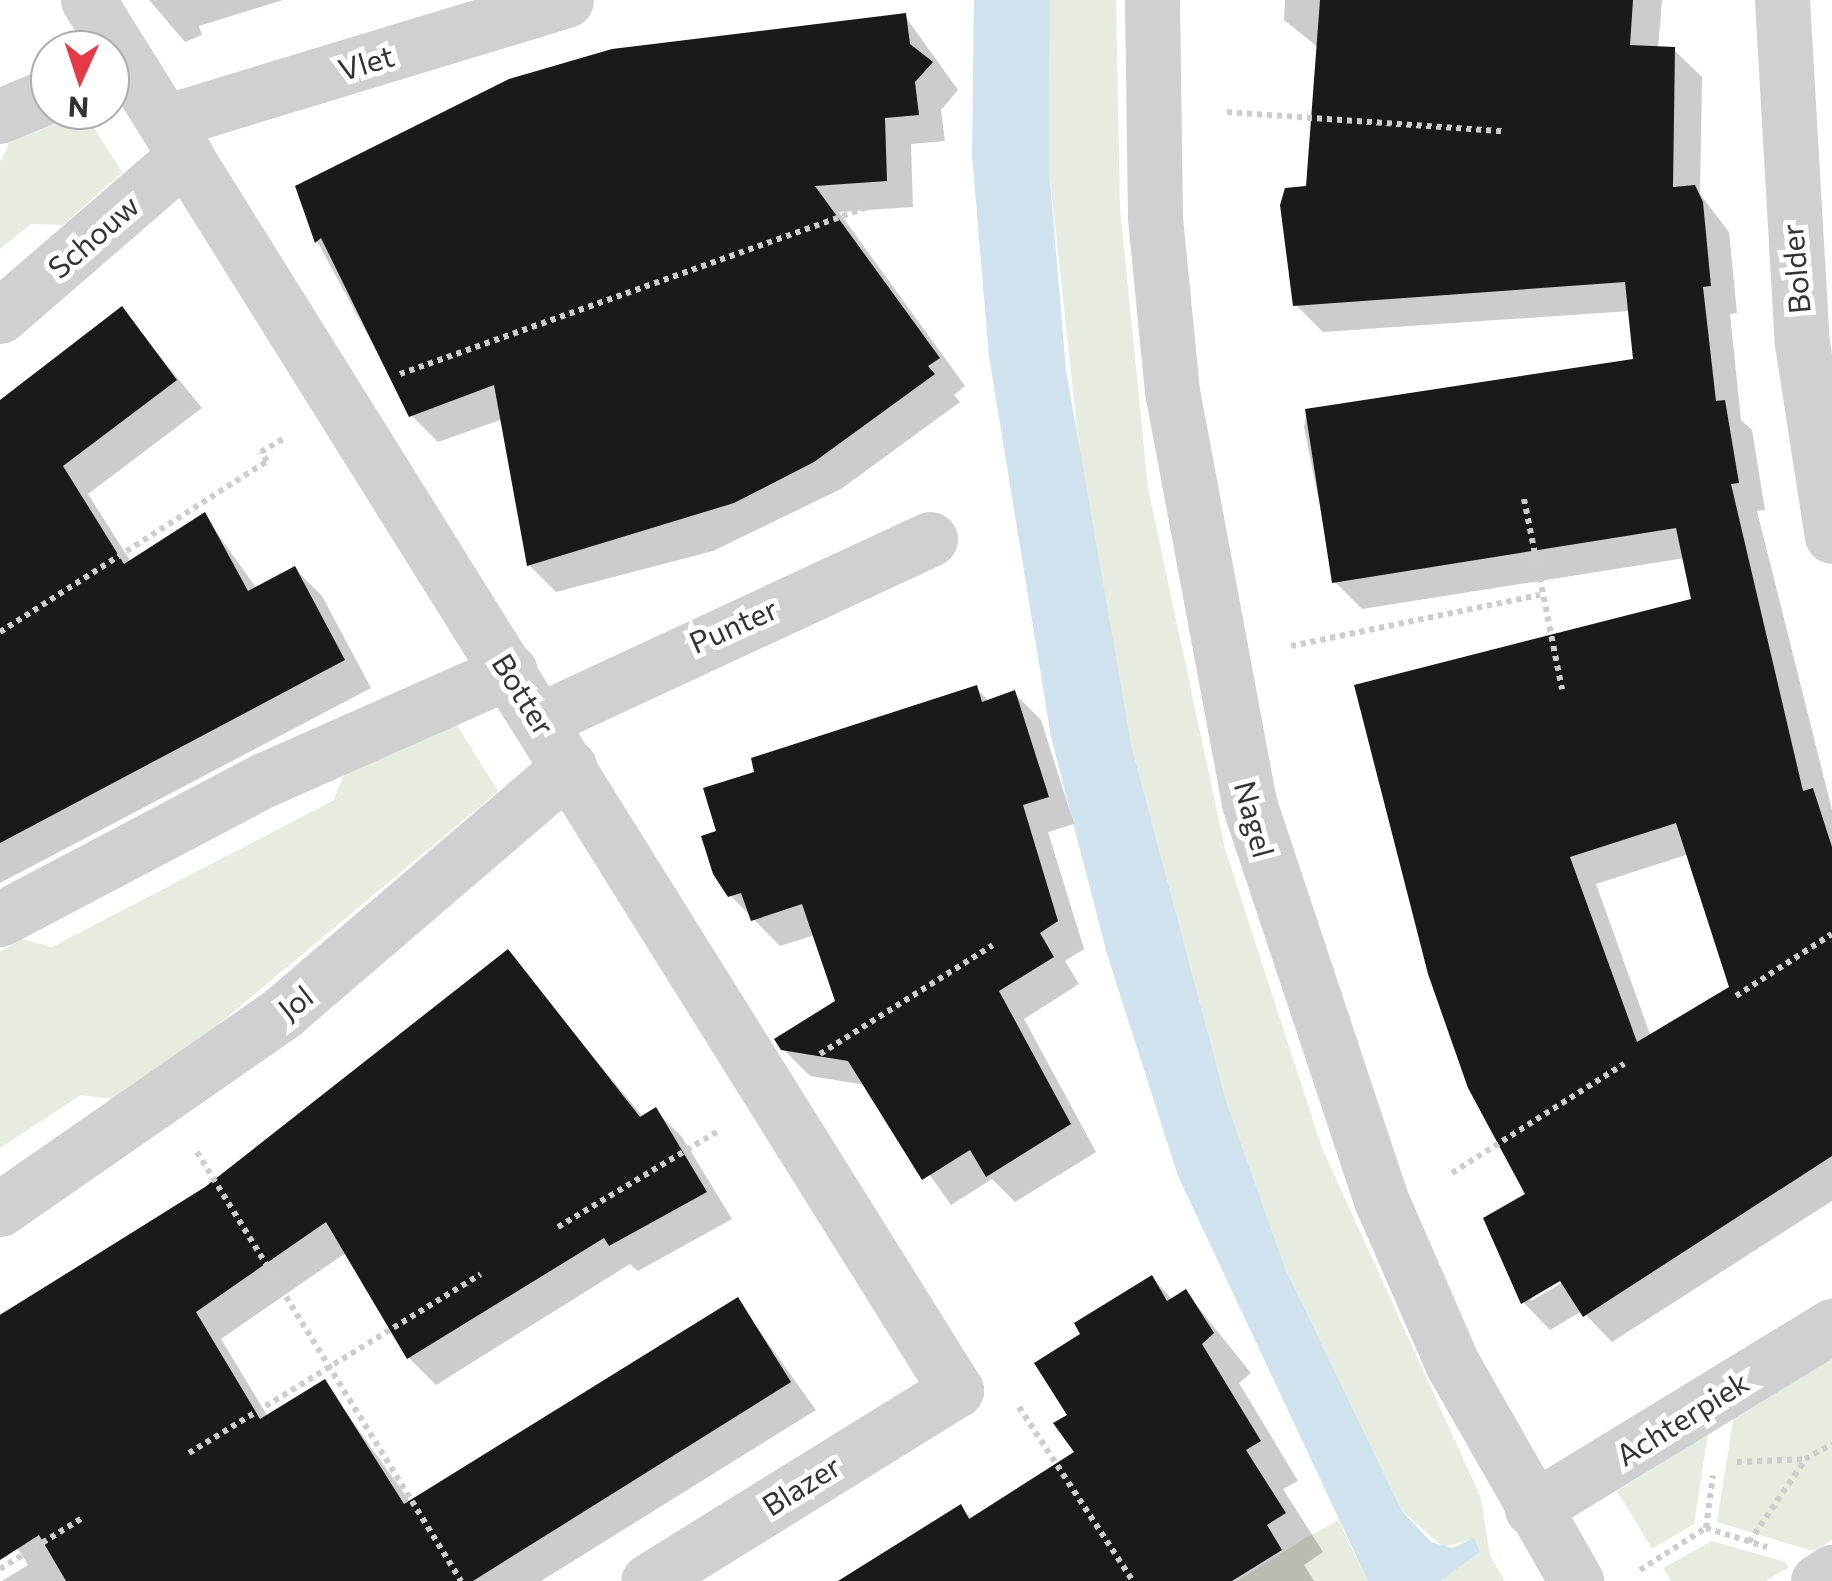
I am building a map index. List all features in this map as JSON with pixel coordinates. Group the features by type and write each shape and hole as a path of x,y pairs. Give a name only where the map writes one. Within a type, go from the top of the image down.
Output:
{"street":[{"name":"Botter","path":"88,0 102,30"},
{"name":"Vlet","path":"175,138 566,0"},
{"name":"Nagel","path":"1152,0 1155,218 1172,391 1206,608 1249,802 1382,1202 1453,1364 1576,1581"},
{"name":"Bolder","path":"1782,0 1802,343 1832,536"},
{"name":"Botter","path":"130,82 175,138 956,1390"},
{"path":"0,116 30,103"},
{"name":"Schouw","path":"0,316 175,138"},
{"name":"Punter","path":"540,720 930,539"},
{"path":"0,918 264,780 510,671"},
{"name":"Jol","path":"0,1208 284,1012 569,767"},
{"name":"Achterpiek","path":"1532,1509 1832,1326"},
{"name":"Blazer","path":"648,1581 956,1390"},
{"path":"1818,1581 1832,1572"}],"path":[{"path":"1228,112 1502,131"},
{"path":"386,379 871,206"},
{"path":"0,632 267,460 261,452"},
{"path":"1524,499 1540,595 1562,689"},
{"path":"1292,646 1540,595"},
{"path":"1736,996 1832,934"},
{"path":"801,1066 993,945"},
{"path":"1452,1173 1624,1064"},
{"path":"558,1227 694,1145"},
{"path":"194,1146 462,1581"},
{"path":"188,1453 481,1274"},
{"path":"956,1390 1023,1410 1133,1581"},
{"path":"1749,1542 1806,1459 1832,1444"},
{"path":"1621,1581 1706,1528 1716,1460 1806,1459"},
{"path":"0,1570 84,1517"}],"shaded area":[{"path":"1050,0 1116,0 1120,208 1148,488 1225,849 1322,1148 1481,1498 1490,1556 1505,1581 1440,1581 1473,1539 1443,1547 1402,1511 1285,1268 1226,1101 1131,744 1090,549 1049,169"},
{"path":"40,130 95,130 122,172 63,225 31,224 0,249 0,163 9,143"},
{"path":"456,724 498,791 215,1027 112,1099 81,1095 0,1148 0,952 22,939 52,947 334,800 345,772"},
{"path":"1832,1358 1832,1540 1813,1551 1717,1522 1733,1420"},
{"path":"1708,1434 1694,1524 1652,1549 1617,1491"},
{"path":"1338,1520 1368,1581 1237,1581 1304,1539"},
{"path":"1712,1541 1785,1562 1789,1567 1766,1581 1671,1581 1663,1568"}],"water":[{"path":"974,0 1050,0 1049,169 1066,370 1131,744 1226,1101 1285,1268 1402,1511 1431,1542 1452,1548 1474,1538 1480,1552 1440,1581 1368,1581 1178,1176 1107,954 1051,737 989,356 972,155"}],"building":[{"path":"1320,0 1633,0 1630,45 1675,47 1673,187 1695,185 1703,202 1711,286 1703,287 1716,401 1725,400 1739,483 1731,484 1803,791 1813,788 1832,847 1832,1156 1583,1317 1560,1281 1521,1304 1483,1218 1525,1194 1468,1088 1428,974 1354,685 1691,599 1676,528 1332,583 1305,409 1633,359 1625,282 1293,306 1280,205 1285,188 1306,186","holes":["1676,823 1729,987 1637,1042 1570,857"]},
{"path":"906,13 910,44 933,62 915,82 919,115 885,118 887,181 815,186 940,358 928,366 935,374 814,462 734,503 527,566 494,385 409,417 321,238 315,243 295,186 509,79 612,49"},
{"path":"122,306 177,380 63,466 124,564 205,512 248,591 295,566 345,660 0,843 0,400"},
{"path":"977,685 982,702 1015,690 1049,797 1023,805 1058,921 1040,933 1054,957 999,991 1071,1124 986,1177 970,1150 922,1180 848,1061 781,1050 774,1039 835,1001 802,904 751,921 741,893 728,897 713,874 701,836 716,831 703,788 754,772 751,758"},
{"path":"508,949 640,1117 656,1107 707,1192 609,1246 604,1238 407,1359 326,1222 196,1312 260,1419 325,1379 404,1504 738,1297 791,1382 473,1581 66,1581 39,1535 0,1560 0,1315 205,1187"},
{"path":"1152,1275 1167,1301 1186,1289 1214,1333 1202,1344 1261,1441 1246,1450 1286,1513 1267,1525 1282,1550 1232,1581 838,1581 961,1504 969,1519 1074,1452 1053,1423 1067,1415 1034,1363 1080,1334 1074,1323"}]}
